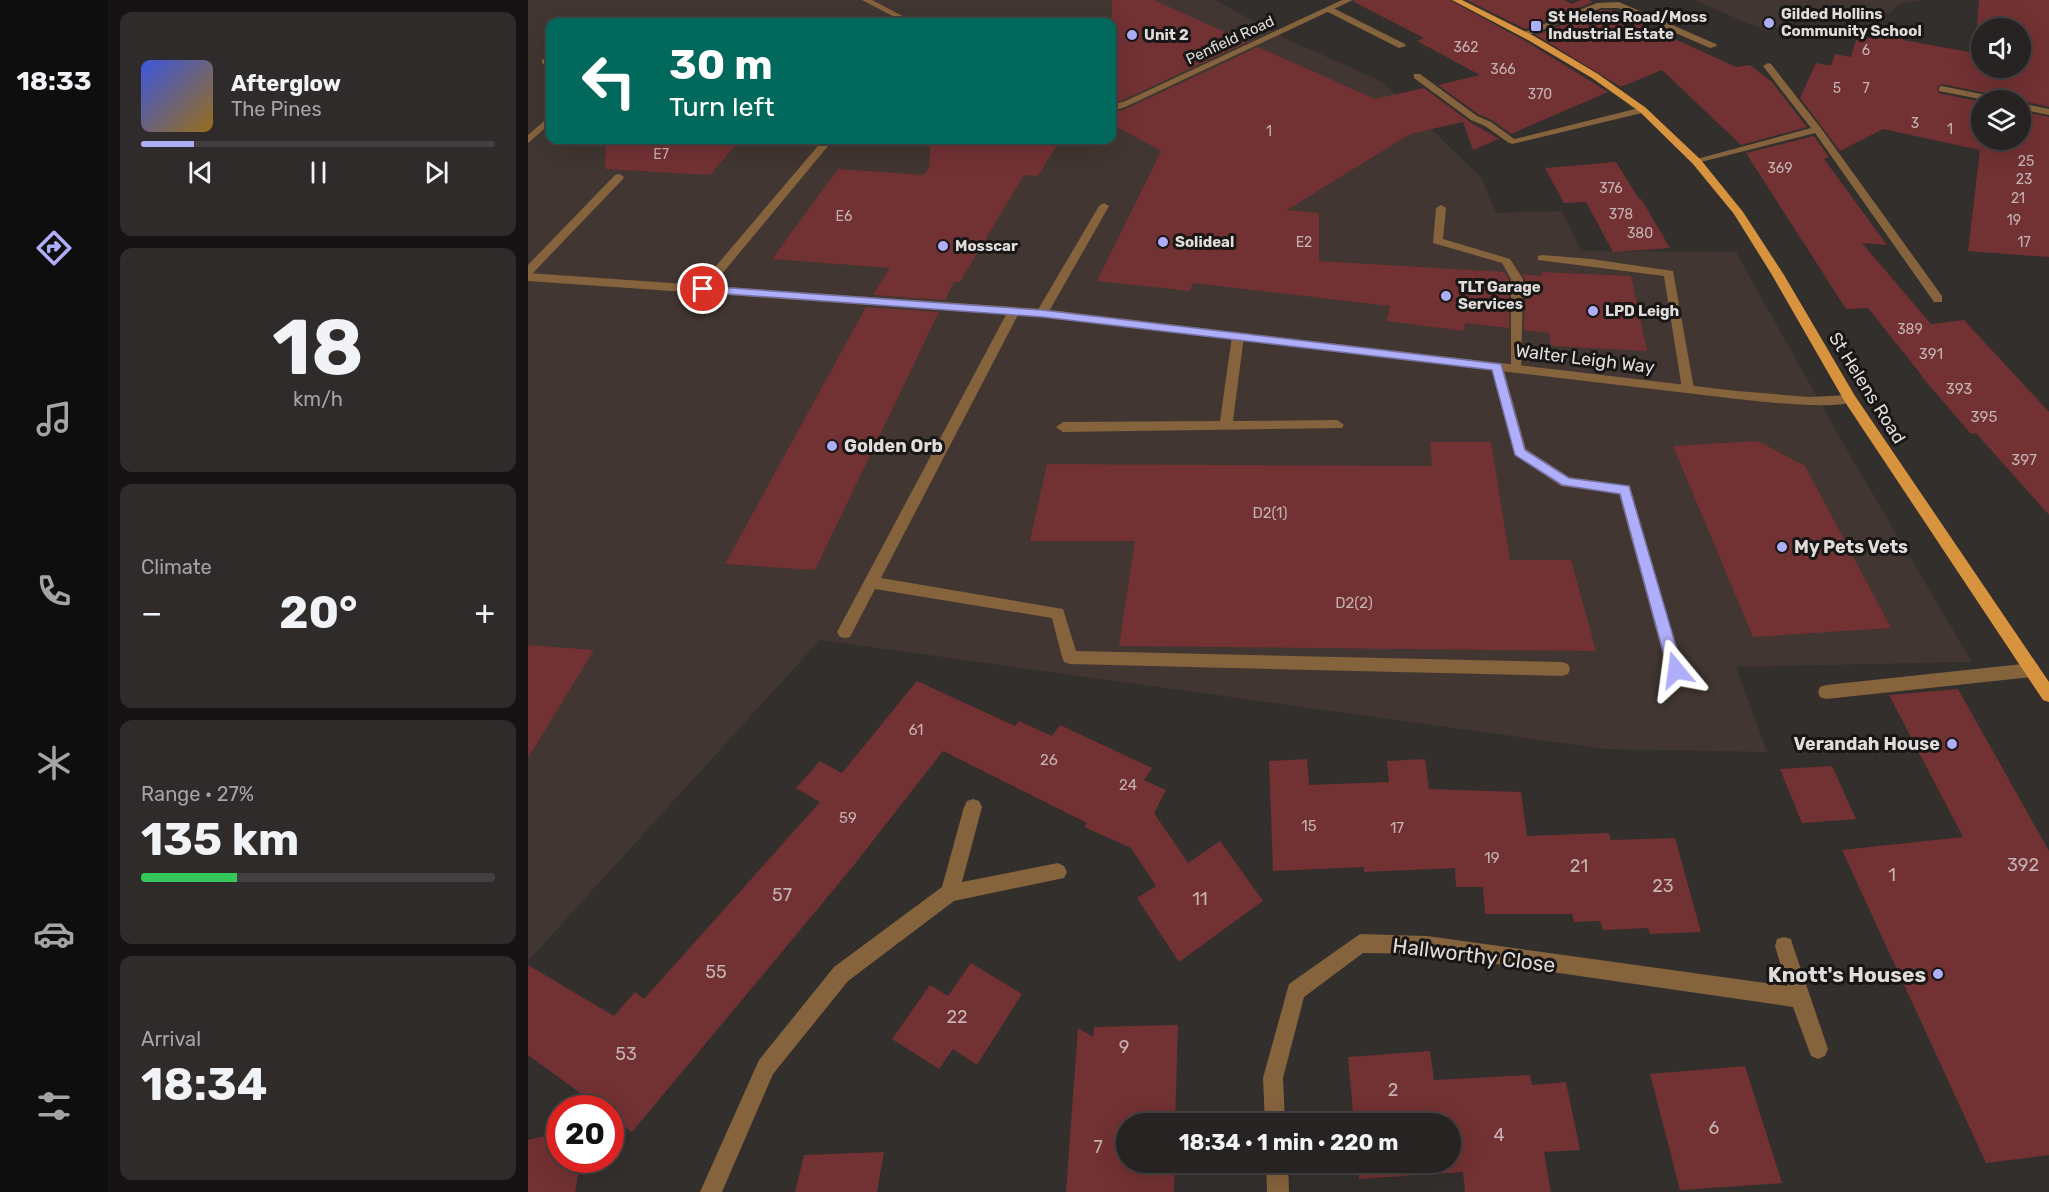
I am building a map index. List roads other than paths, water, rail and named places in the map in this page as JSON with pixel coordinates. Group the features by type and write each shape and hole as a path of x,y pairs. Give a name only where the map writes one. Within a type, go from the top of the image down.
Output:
{"main road":[{"name":"St Helens Road","path":"1456,0 1523,34 1595,76 1643,110 1697,162 1738,212 1773,266 1850,399 2049,695"}],"street":[{"path":"866,0 902,18"},
{"name":"Penfield Road","path":"1116,107 1350,0"},
{"path":"1523,34 1600,5 1619,5 1713,46"},
{"path":"1329,9 1402,46"},
{"path":"1768,66 1938,299"},
{"path":"1417,76 1474,118 1488,124 1512,141 1643,110"},
{"path":"1942,89 1971,95"},
{"path":"2031,108 2049,112"},
{"path":"528,140 546,123"},
{"path":"1697,162 1816,129"},
{"path":"703,289 825,144"},
{"path":"528,272 619,177"},
{"path":"1042,313 1104,206"},
{"path":"1440,208 1437,241 1506,261 1517,279 1517,369"},
{"path":"1542,258 1669,273 1688,389"},
{"name":"Walter Leigh Way","path":"528,277 1042,313 1688,389 1809,401 1850,399"},
{"path":"845,632 1014,311"},
{"path":"1226,426 1238,336"},
{"path":"1497,367 1520,452 1566,482 1625,490 1676,670"},
{"path":"1063,427 1337,425"},
{"path":"871,582 1059,613 1070,657 1562,669"},
{"path":"1826,692 2032,670"},
{"path":"950,893 973,807"},
{"path":"711,1192 766,1067 842,974 950,893 1058,872"},
{"name":"Hallworthy Close","path":"1275,1113 1273,1078 1296,991 1360,943 1426,945 1800,998"},
{"path":"1784,946 1818,1049"},
{"path":"1277,1173 1278,1192"}],"place":[{"name":"Gilded Hollins Community School","path":"1769,23"},
{"name":"St Helens Road/Moss Industrial Estate","path":"1536,26"},
{"name":"Unit 2","path":"1132,35"},
{"name":"Solideal","path":"1163,242"},
{"name":"Mosscar","path":"943,246"},
{"name":"TLT Garage Services","path":"1446,296"},
{"name":"LPD Leigh","path":"1593,311"},
{"name":"Golden Orb","path":"832,446"},
{"name":"My Pets Vets","path":"1782,547"},
{"name":"Verandah House","path":"1952,744"},
{"name":"Knott's Houses","path":"1938,974"}]}
